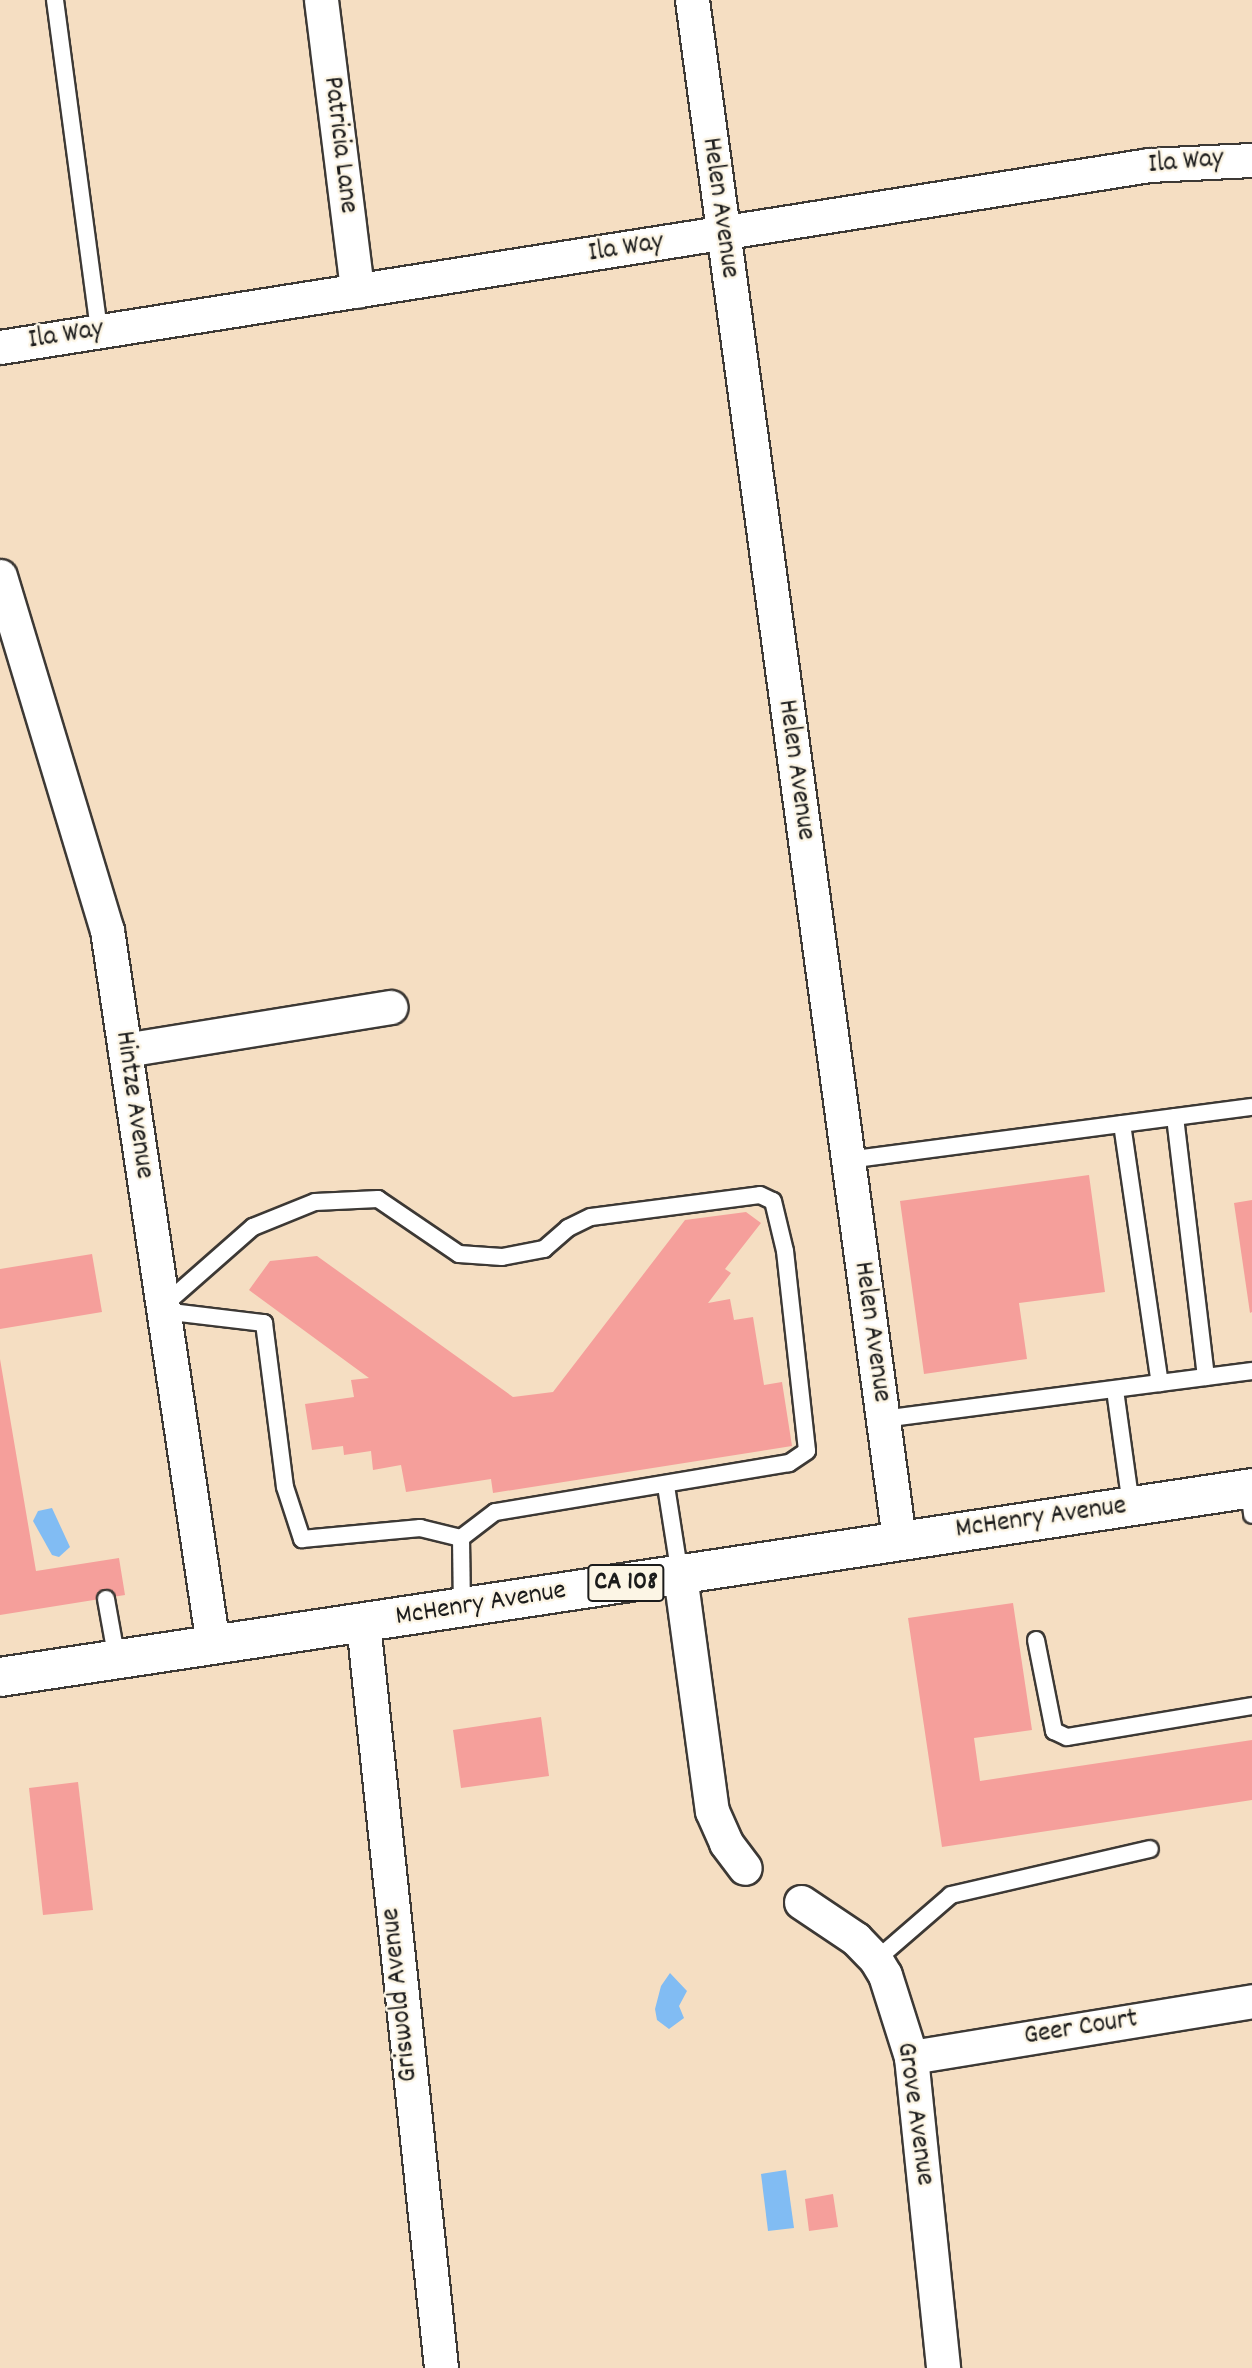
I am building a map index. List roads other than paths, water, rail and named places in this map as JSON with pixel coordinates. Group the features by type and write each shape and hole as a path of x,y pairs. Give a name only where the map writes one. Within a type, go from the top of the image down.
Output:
{"main road":[{"name":"McHenry Avenue","path":"0,1677 1131,1506 1251,1497"}],"street":[{"name":"Patricia Lane","path":"321,0 357,290"},
{"name":"Helen Avenue","path":"692,0 900,1540"},
{"name":"Ila Way","path":"0,347 1149,165 1252,160"},
{"name":"Hintze Avenue","path":"0,576 107,930 213,1645"},
{"path":"125,1051 391,1007"},
{"path":"680,1574 712,1811 726,1843 745,1868"},
{"name":"Griswold Avenue","path":"363,1623 441,2368"},
{"name":"Grove Avenue","path":"801,1902 856,1939 876,1960 885,1975 911,2057 943,2368"},
{"name":"Geer Court","path":"911,2057 1252,2001"}],"lane":[{"path":"55,0 99,331"},
{"path":"848,1160 1252,1107"},
{"path":"1175,1117 1206,1377"},
{"path":"1122,1124 1160,1383"},
{"path":"163,1308 253,1227 315,1202 378,1199 459,1254 502,1257 544,1249 568,1228 591,1217 760,1195 773,1201 785,1251 807,1451 789,1463 666,1486 495,1512 461,1538"},
{"path":"163,1308 264,1323 285,1487 302,1538 421,1528 461,1538"},
{"path":"883,1419 1252,1371"},
{"path":"1115,1390 1131,1506"},
{"path":"666,1486 680,1574"},
{"path":"461,1538 462,1607"},
{"path":"106,1599 117,1660"},
{"path":"1036,1640 1054,1731 1067,1737 1252,1706"},
{"path":"876,1960 951,1895 1150,1849"}],"water":[{"path":"52,1508 70,1547 59,1557 52,1555 33,1521 38,1511"},
{"path":"670,1973 687,1991 679,2006 684,2018 669,2029 657,2020 655,2009 661,1986"},
{"path":"786,2170 794,2228 768,2231 761,2174"}]}
